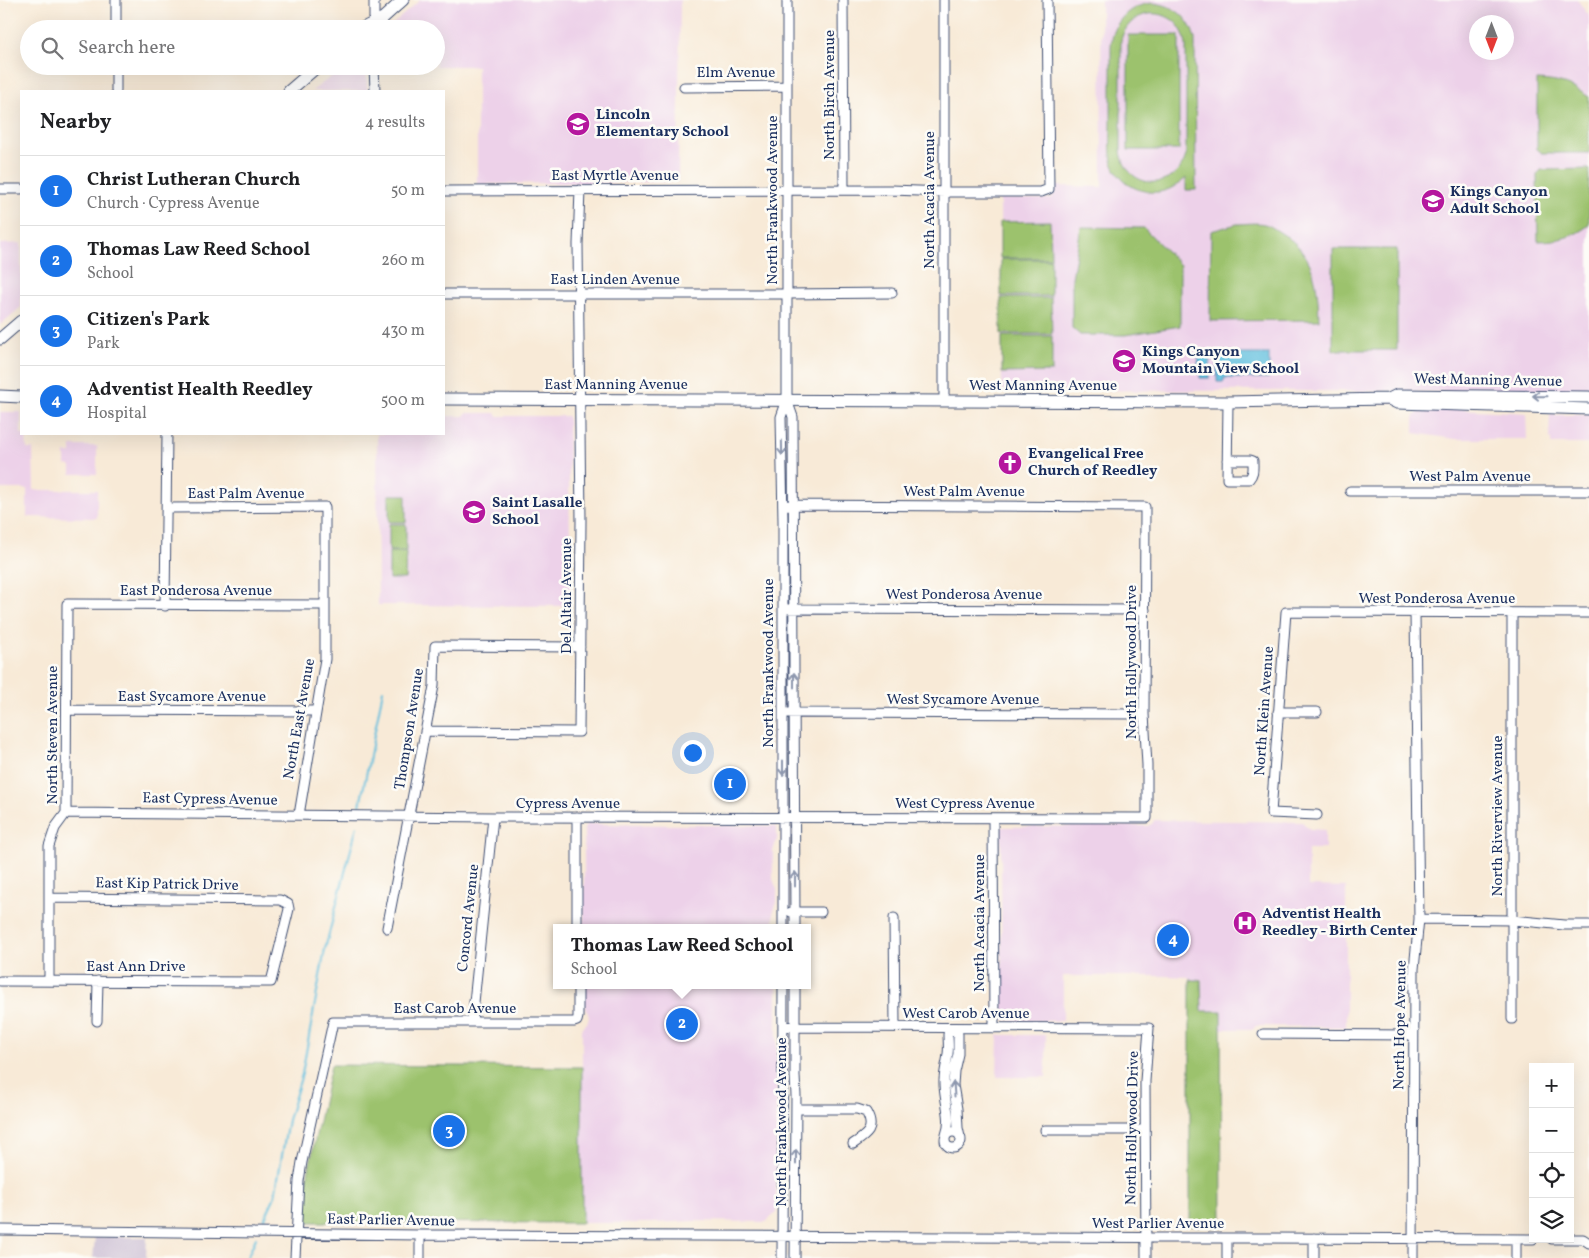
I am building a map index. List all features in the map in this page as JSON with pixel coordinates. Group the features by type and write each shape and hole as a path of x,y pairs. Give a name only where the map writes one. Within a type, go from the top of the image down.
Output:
{"main road":[{"path":"380,20 403,0"},
{"path":"291,90 308,75"},
{"path":"0,339 20,322"},
{"name":"West Manning Avenue","path":"787,400 1228,402 1389,399 1397,395 1589,397"},
{"path":"0,396 20,396"},
{"name":"East Manning Avenue","path":"445,399 787,400"},
{"name":"West Manning Avenue","path":"1389,399 1397,403 1589,409"}],"street":[{"path":"116,0 116,20"},
{"path":"374,0 374,20"},
{"name":"North Frankwood Avenue","path":"783,924 783,505 781,417 787,400 787,0"},
{"name":"North Birch Avenue","path":"843,0 844,190"},
{"name":"North Acacia Avenue","path":"944,0 944,400"},
{"name":"East Myrtle Avenue","path":"445,191 892,190 1041,192 1049,189 1048,0"},
{"path":"116,75 116,90"},
{"path":"374,75 375,90"},
{"name":"Elm Avenue","path":"684,87 787,86"},
{"path":"0,189 20,189"},
{"name":"Del Altair Avenue","path":"425,731 580,732 580,294 578,244 580,190"},
{"name":"East Linden Avenue","path":"445,294 892,293"},
{"name":"North Frankwood Avenue","path":"787,400 793,417 795,924"},
{"path":"1227,460 1228,402"},
{"path":"165,606 166,435"},
{"name":"West Palm Avenue","path":"1350,491 1589,491"},
{"name":"West Palm Avenue","path":"783,505 1145,507"},
{"name":"East Palm Avenue","path":"167,508 325,507"},
{"name":"North East Avenue","path":"299,815 325,659 325,507"},
{"name":"North Hollywood Drive","path":"1145,507 1144,714 1147,818"},
{"name":"East Ponderosa Avenue","path":"67,604 165,606 325,605"},
{"name":"North Steven Avenue","path":"49,980 48,846 55,828 66,813 68,710 67,604"},
{"name":"West Ponderosa Avenue","path":"783,609 1145,610"},
{"name":"West Ponderosa Avenue","path":"1286,612 1589,613"},
{"name":"North Klein Avenue","path":"1286,612 1271,813 1317,815"},
{"name":"North Hope Avenue","path":"1413,1258 1414,969 1419,919 1415,613"},
{"name":"North Riverview Avenue","path":"1512,613 1512,1018"},
{"name":"Thompson Avenue","path":"387,928 434,686 435,646 580,647"},
{"name":"East Sycamore Avenue","path":"68,710 316,711"},
{"path":"1278,712 1317,712"},
{"name":"West Sycamore Avenue","path":"783,713 1144,714"},
{"name":"East Cypress Avenue","path":"66,813 352,816"},
{"name":"Cypress Avenue","path":"352,816 783,818"},
{"name":"Concord Avenue","path":"472,1022 493,817"},
{"path":"577,817 577,924"},
{"name":"West Cypress Avenue","path":"783,818 1147,818"},
{"name":"North Acacia Avenue","path":"993,818 994,1028"},
{"name":"East Kip Patrick Drive","path":"49,898 280,900 288,904 289,909 271,982"},
{"path":"783,912 821,912"},
{"path":"894,918 895,1027"},
{"path":"1419,919 1512,920 1589,926"},
{"name":"East Ann Drive","path":"0,981 271,982"},
{"path":"97,1020 98,981"},
{"name":"East Carob Avenue","path":"297,1233 299,1181 302,1162 333,1022 571,1023 577,1021 578,1017 578,989"},
{"name":"North Frankwood Avenue","path":"782,1258 783,989"},
{"name":"North Frankwood Avenue","path":"795,989 795,1258"},
{"name":"West Carob Avenue","path":"783,1026 895,1027 951,1030 994,1028 1149,1028"},
{"name":"North Hollywood Drive","path":"1146,1258 1145,1081 1149,1028"},
{"path":"951,1030 958,1034 958,1054 953,1085 961,1142 958,1147 952,1149 945,1144 948,1119 944,1082 951,1030"},
{"path":"1263,1034 1413,1035"},
{"path":"796,1109 856,1109 866,1112 871,1120 870,1130 864,1137 853,1144"},
{"path":"1045,1130 1145,1130"},
{"path":"946,1135 953,1132 960,1136"},
{"name":"East Parlier Avenue","path":"0,1230 420,1235 782,1236"},
{"path":"295,1258 297,1233"},
{"path":"420,1235 420,1258"},
{"name":"West Parlier Avenue","path":"782,1236 1529,1239"},
{"path":"1227,1238 1227,1258"},
{"path":"1314,1238 1314,1258"},
{"path":"1516,1239 1516,1258"},
{"path":"1574,1239 1587,1239"}],"shaded area":[{"name":"Lincoln Elementary School","path":"420,0 680,0 678,182 477,184 477,66 445,66 445,20 397,20"},
{"path":"1101,0 1577,0 1589,16 1589,392 1002,390 1000,199 1051,199 1055,192 1055,186 1102,187"},
{"path":"334,75 366,75 367,90 313,90"},
{"path":"20,243 20,308 0,325 0,244"},
{"path":"1426,407 1526,413 1527,439 1455,439 1414,433 1414,416"},
{"path":"0,412 20,412 20,435 26,435 27,449 33,449 34,490 97,490 97,518 27,517 27,489 0,489"},
{"name":"Saint Lasalle School","path":"466,413 495,413 498,416 568,416 571,606 378,605 377,435 445,435 445,416 464,416"},
{"path":"1550,415 1589,415 1589,444 1551,444 1551,439 1549,439"},
{"path":"71,446 97,446 97,474 71,474 71,466 65,465 65,453 71,453"},
{"path":"1154,820 1302,822 1310,829 1325,830 1325,849 1308,850 1308,886 1346,887 1346,1027 1255,1026 1254,1029 1190,1029 1190,977 1164,976 1063,976 1063,1021 1002,1020 1001,827 1148,826"},
{"path":"586,825 775,826 777,828 777,839 773,851 773,879 777,890 777,901 773,913 773,924 584,924 584,828"},
{"path":"585,989 777,989 776,1213 766,1222 582,1223 582,1028 587,1023 589,1017 585,1004"},
{"path":"998,1035 1046,1035 1046,1077 997,1077"},
{"path":"95,1237 147,1237 146,1258 93,1258"}],"green space":[{"path":"1144,4 1161,4 1175,10 1185,19 1195,39 1196,190 1186,190 1186,178 1172,188 1161,192 1139,190 1121,178 1113,165 1110,144 1112,37 1124,16","holes":["1143,15 1163,15 1174,21 1179,26 1185,39 1186,155 1180,168 1172,176 1162,181 1151,182 1140,179 1131,173 1124,163 1121,150 1121,40 1125,30 1134,20"]},
{"path":"1128,35 1179,35 1179,150 1128,150"},
{"path":"1537,80 1565,84 1589,97 1589,153 1542,153 1537,149"},
{"path":"1589,169 1589,225 1578,233 1565,238 1538,241 1537,175 1541,170"},
{"path":"1050,221 1051,258 1000,258 1000,222"},
{"path":"1258,223 1268,225 1292,241 1301,250 1308,260 1316,282 1319,320 1210,321 1211,231 1237,224"},
{"path":"1081,227 1144,228 1180,265 1180,326 1125,335 1080,335 1072,328 1072,278"},
{"path":"1333,249 1397,249 1397,350 1333,350"},
{"path":"1001,259 1051,259 1051,296 1001,296"},
{"path":"1001,298 1051,298 1052,334 1001,334"},
{"path":"1002,336 1052,336 1052,372 1002,373"},
{"path":"389,495 406,495 406,522 389,522"},
{"path":"389,524 406,524 406,551 389,551"},
{"path":"389,552 406,552 405,579 389,579"},
{"path":"1190,980 1201,980 1202,1011 1221,1011 1222,1227 1190,1226"},
{"path":"331,1065 582,1067 582,1223 308,1222 305,1217 308,1173"}],"water":[{"path":"1200,353 1210,353 1210,378 1200,378 1200,369 1197,369"},
{"path":"1217,354 1269,354 1269,378 1224,378 1224,382 1217,382"}],"waterway":[{"path":"360,806 383,690"},
{"path":"260,1229 275,1196 288,1120 302,1074 325,949 357,826"},
{"path":"247,1258 256,1238"}],"place":[{"name":"Lincoln Elementary School","path":"578,124"},
{"name":"Kings Canyon Adult School","path":"1433,201"},
{"name":"Kings Canyon Mountain View School","path":"1124,361"},
{"name":"Evangelical Free Church of Reedley","path":"1010,463"},
{"name":"Saint Lasalle School","path":"474,512"},
{"name":"Christ Lutheran Church","path":"730,784"},
{"name":"Adventist Health Reedley - Birth Center","path":"1245,923"},
{"name":"Adventist Health Reedley","path":"1173,940"},
{"name":"Thomas Law Reed School","path":"682,1024"},
{"name":"Citizen's Park","path":"449,1131"}]}
